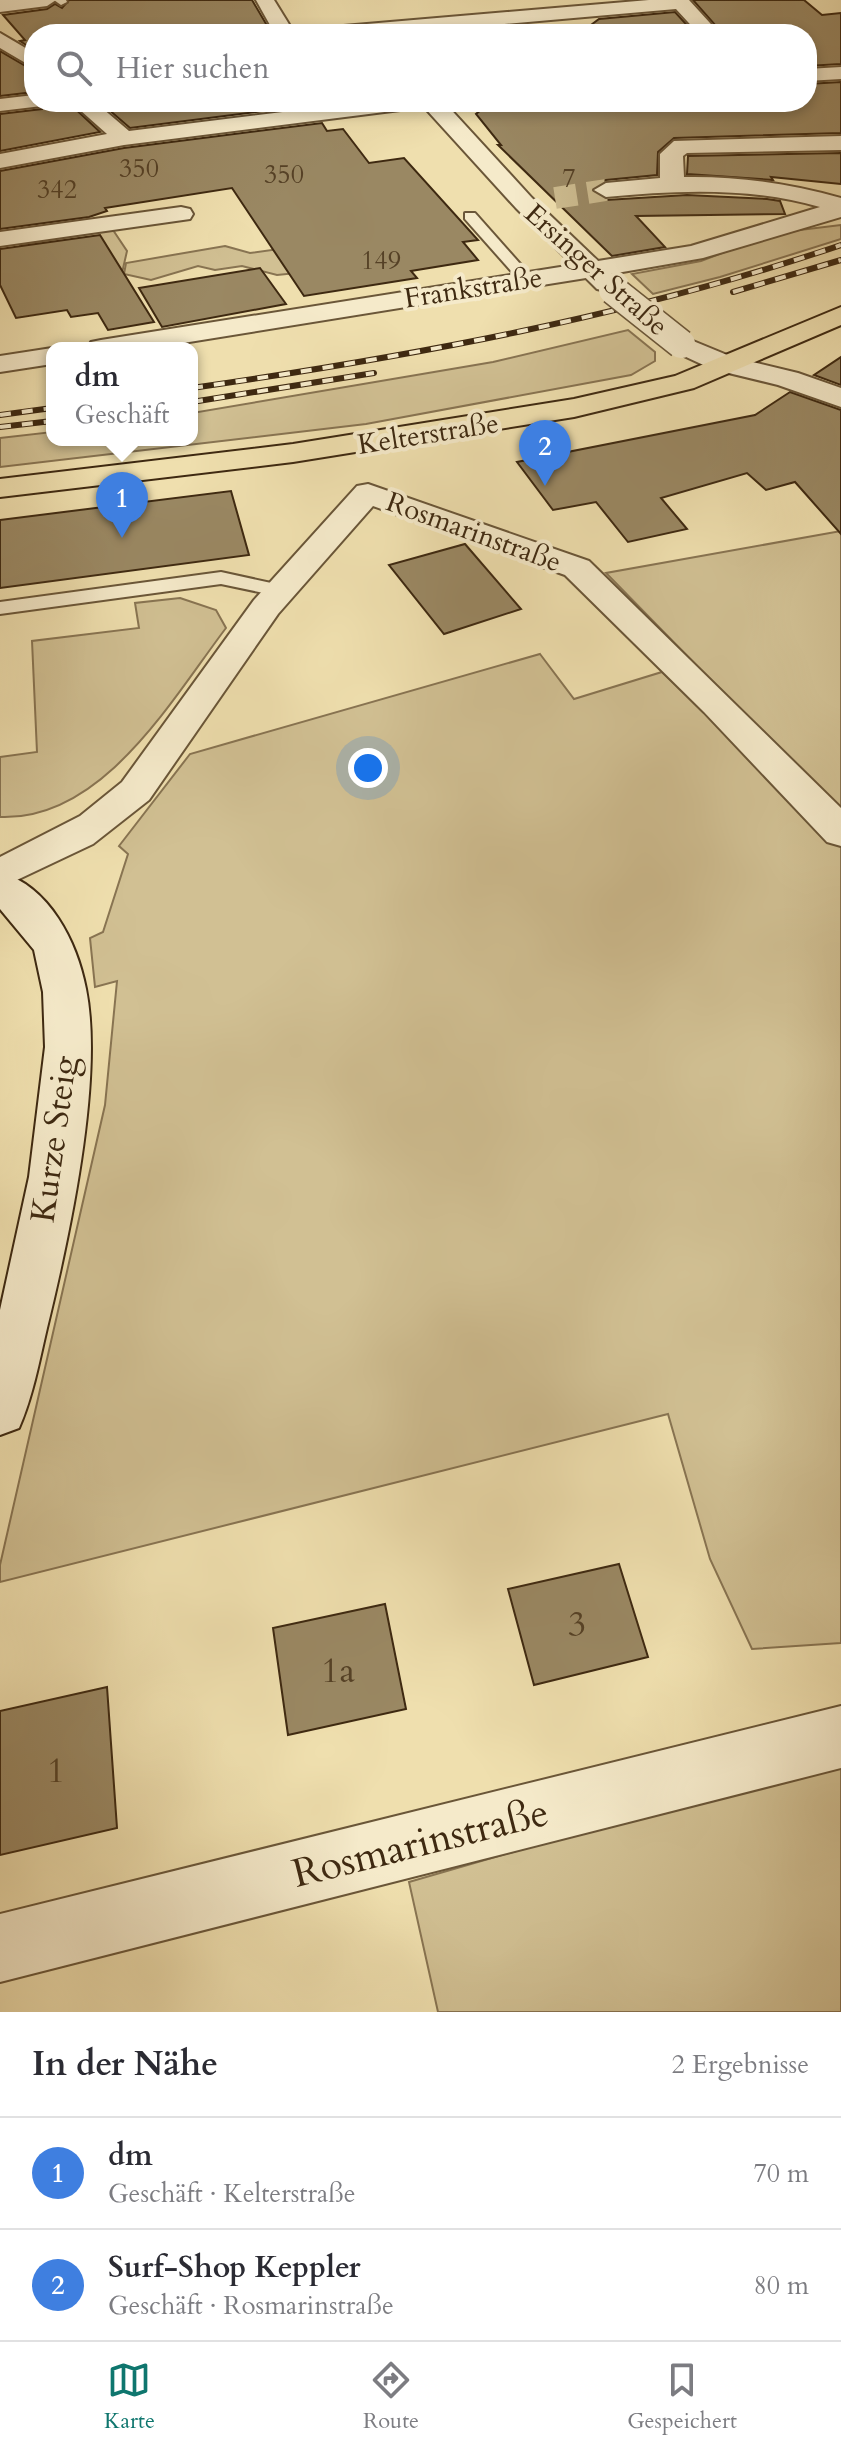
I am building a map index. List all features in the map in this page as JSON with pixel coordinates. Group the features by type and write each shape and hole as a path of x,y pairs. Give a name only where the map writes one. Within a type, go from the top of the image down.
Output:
{"main road":[{"name":"Kelterstraße","path":"0,488 293,453 524,418 684,382 722,363 841,315"}],"street":[{"path":"265,0 279,24"},
{"path":"0,6 56,1"},
{"path":"447,24 611,11 680,1 701,24"},
{"path":"0,39 24,55"},
{"path":"817,74 841,73"},
{"path":"0,105 24,102"},
{"path":"94,112 124,138"},
{"path":"0,161 292,112"},
{"name":"Ersinger Straße","path":"441,112 524,203 613,290 681,344 722,363 788,379 841,398"},
{"path":"658,181 671,154 682,146 841,143"},
{"path":"606,190 658,181 718,183 805,192 841,208"},
{"path":"524,203 555,198"},
{"name":"Frankstraße","path":"161,342 525,278 694,253 841,208"},
{"path":"0,239 182,217"},
{"path":"4,366 46,357"},
{"name":"Rosmarinstraße","path":"278,590 368,493 577,568 717,704 841,832"},
{"path":"0,874 86,830 123,803 154,769 211,682 278,590"},
{"name":"Kurze Steig","path":"0,887 32,912 55,952 64,982 67,1017 66,1077 49,1187 31,1284 0,1410"},
{"name":"Rosmarinstraße","path":"0,1948 841,1737"}],"lane":[{"path":"470,216 525,278"},
{"path":"0,608 221,578 278,590"}],"shaded area":[{"path":"841,225 841,239 720,277 653,294 632,274 701,261 775,233"},
{"path":"113,230 127,251 122,273 28,265 20,245"},
{"path":"225,246 250,253 293,247 307,272 277,275 242,266 215,270 198,266 151,280 124,274 126,263"},
{"path":"628,330 655,352 655,361 631,375 366,424 198,444 198,412 493,362"},
{"path":"46,433 46,446 179,446 0,467 0,438"},
{"path":"841,531 841,813 606,573"},
{"path":"180,598 216,610 226,628 158,720 103,778 71,799 37,813 0,817 0,757 37,752 32,641 139,628 135,603"},
{"path":"540,654 574,699 662,672 841,841 841,1643 752,1649 710,1559 668,1414 0,1582 0,1565 105,1105 117,981 95,987 90,938 103,932 128,854 119,846 190,754"},
{"path":"841,1757 841,2012 438,2012 409,1882"}],"building":[{"path":"69,0 252,0 266,24 24,24 24,39 3,15 47,9 55,4 62,8"},
{"path":"693,0 804,0 822,15 841,13 841,64 817,65 817,24 714,24"},
{"path":"675,12 686,24 592,24 599,19"},
{"path":"0,51 24,65 24,93 0,96"},
{"path":"841,82 841,133 674,138 658,152 657,175 606,180 591,189 606,200 687,195 767,199 780,201 785,214 636,216 665,247 612,256 498,145 501,145 476,114 817,112 817,83"},
{"path":"79,112 100,132 0,151 0,114"},
{"path":"112,112 257,112 130,128"},
{"path":"322,123 327,131 343,129 369,163 404,158 478,240 463,242 478,260 411,271 417,278 304,296 232,188 105,208 107,211 89,217 0,229 0,171 124,148"},
{"path":"841,153 841,184 771,177 773,180 687,174 688,156"},
{"path":"100,235 154,322 108,330 98,313 71,317 67,310 16,318 0,285 0,249"},
{"path":"260,268 286,304 162,327 139,288"},
{"path":"841,357 841,385 814,375"},
{"path":"790,392 841,410 841,534 795,482 766,490 747,473 661,498 687,529 628,542 596,502 553,510 517,462 755,415"},
{"path":"231,491 249,555 0,588 0,520"},
{"path":"465,544 521,609 444,634 389,565"},
{"path":"619,1564 648,1657 534,1685 508,1589"},
{"path":"385,1604 406,1709 288,1735 273,1628"},
{"path":"107,1687 117,1828 0,1855 0,1711"}],"tunnel":[{"path":"555,198 606,190"}],"railway":[{"path":"198,387 520,332 681,293 841,245"},
{"path":"733,292 841,260"},
{"path":"198,401 374,373"},
{"path":"0,415 46,409"},
{"path":"0,427 46,422"}],"place":[{"name":"Surf-Shop Keppler","path":"545,486"},
{"name":"dm","path":"122,538"}]}
